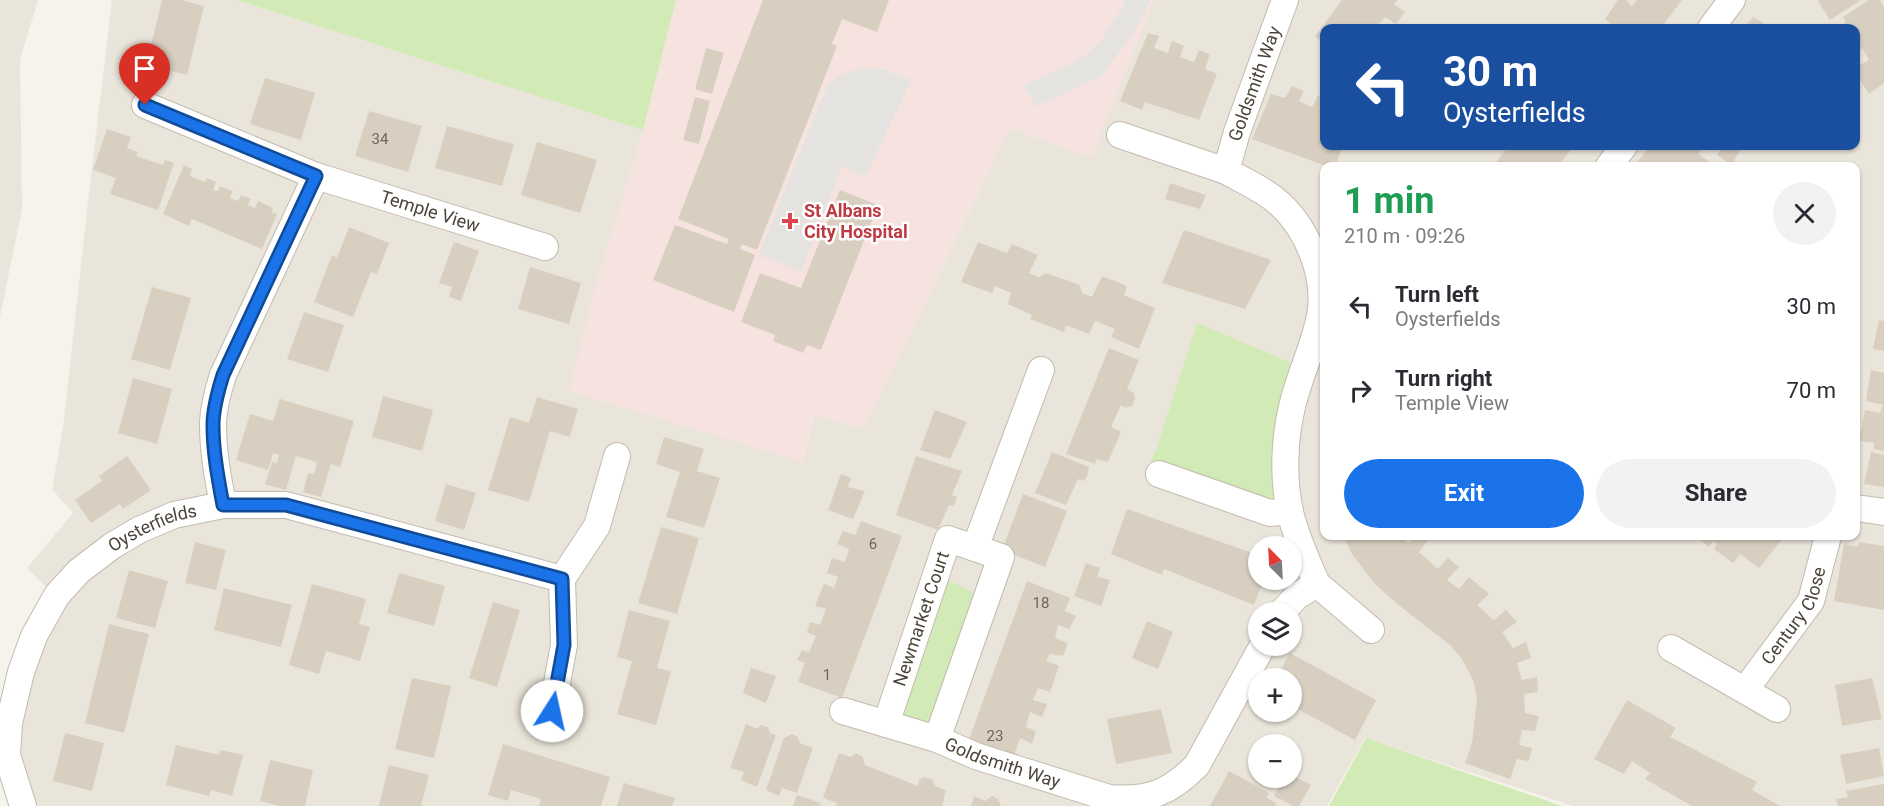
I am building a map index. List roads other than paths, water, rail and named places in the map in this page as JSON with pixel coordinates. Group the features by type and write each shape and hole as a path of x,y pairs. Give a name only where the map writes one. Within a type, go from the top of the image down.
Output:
{"street":[{"name":"Goldsmith Way","path":"1226,171 1237,132 1285,0"},
{"path":"1714,24 1732,0"},
{"name":"Temple View","path":"145,105 316,176 545,247"},
{"path":"1120,135 1226,171 1280,203 1296,221 1309,246 1320,280"},
{"path":"223,505 213,424 216,398 223,375 316,176"},
{"path":"1320,318 1292,408 1286,473 1290,510 1301,547 1317,584 1371,630"},
{"name":"Newmarket Court","path":"975,548 1041,370"},
{"path":"552,711 564,645 562,579 597,525 617,456"},
{"path":"1159,474 1270,513 1290,510"},
{"name":"Oysterfields","path":"26,806 7,755 9,723 21,672 34,636 57,595 79,571 112,546 139,530 174,514 223,505 286,505 562,579"},
{"path":"1860,509 1884,512"},
{"name":"Newmarket Court","path":"886,724 948,539 1001,557 937,739"},
{"name":"Century Close","path":"1745,690 1811,601 1827,540"},
{"path":"1292,602 1317,584"},
{"path":"1671,648 1778,710"},
{"name":"Goldsmith Way","path":"843,711 937,739 976,756 1109,798 1129,800 1165,791 1184,778 1197,765 1257,656"}],"place":[{"name":"St Albans City Hospital","path":"790,221"}]}
